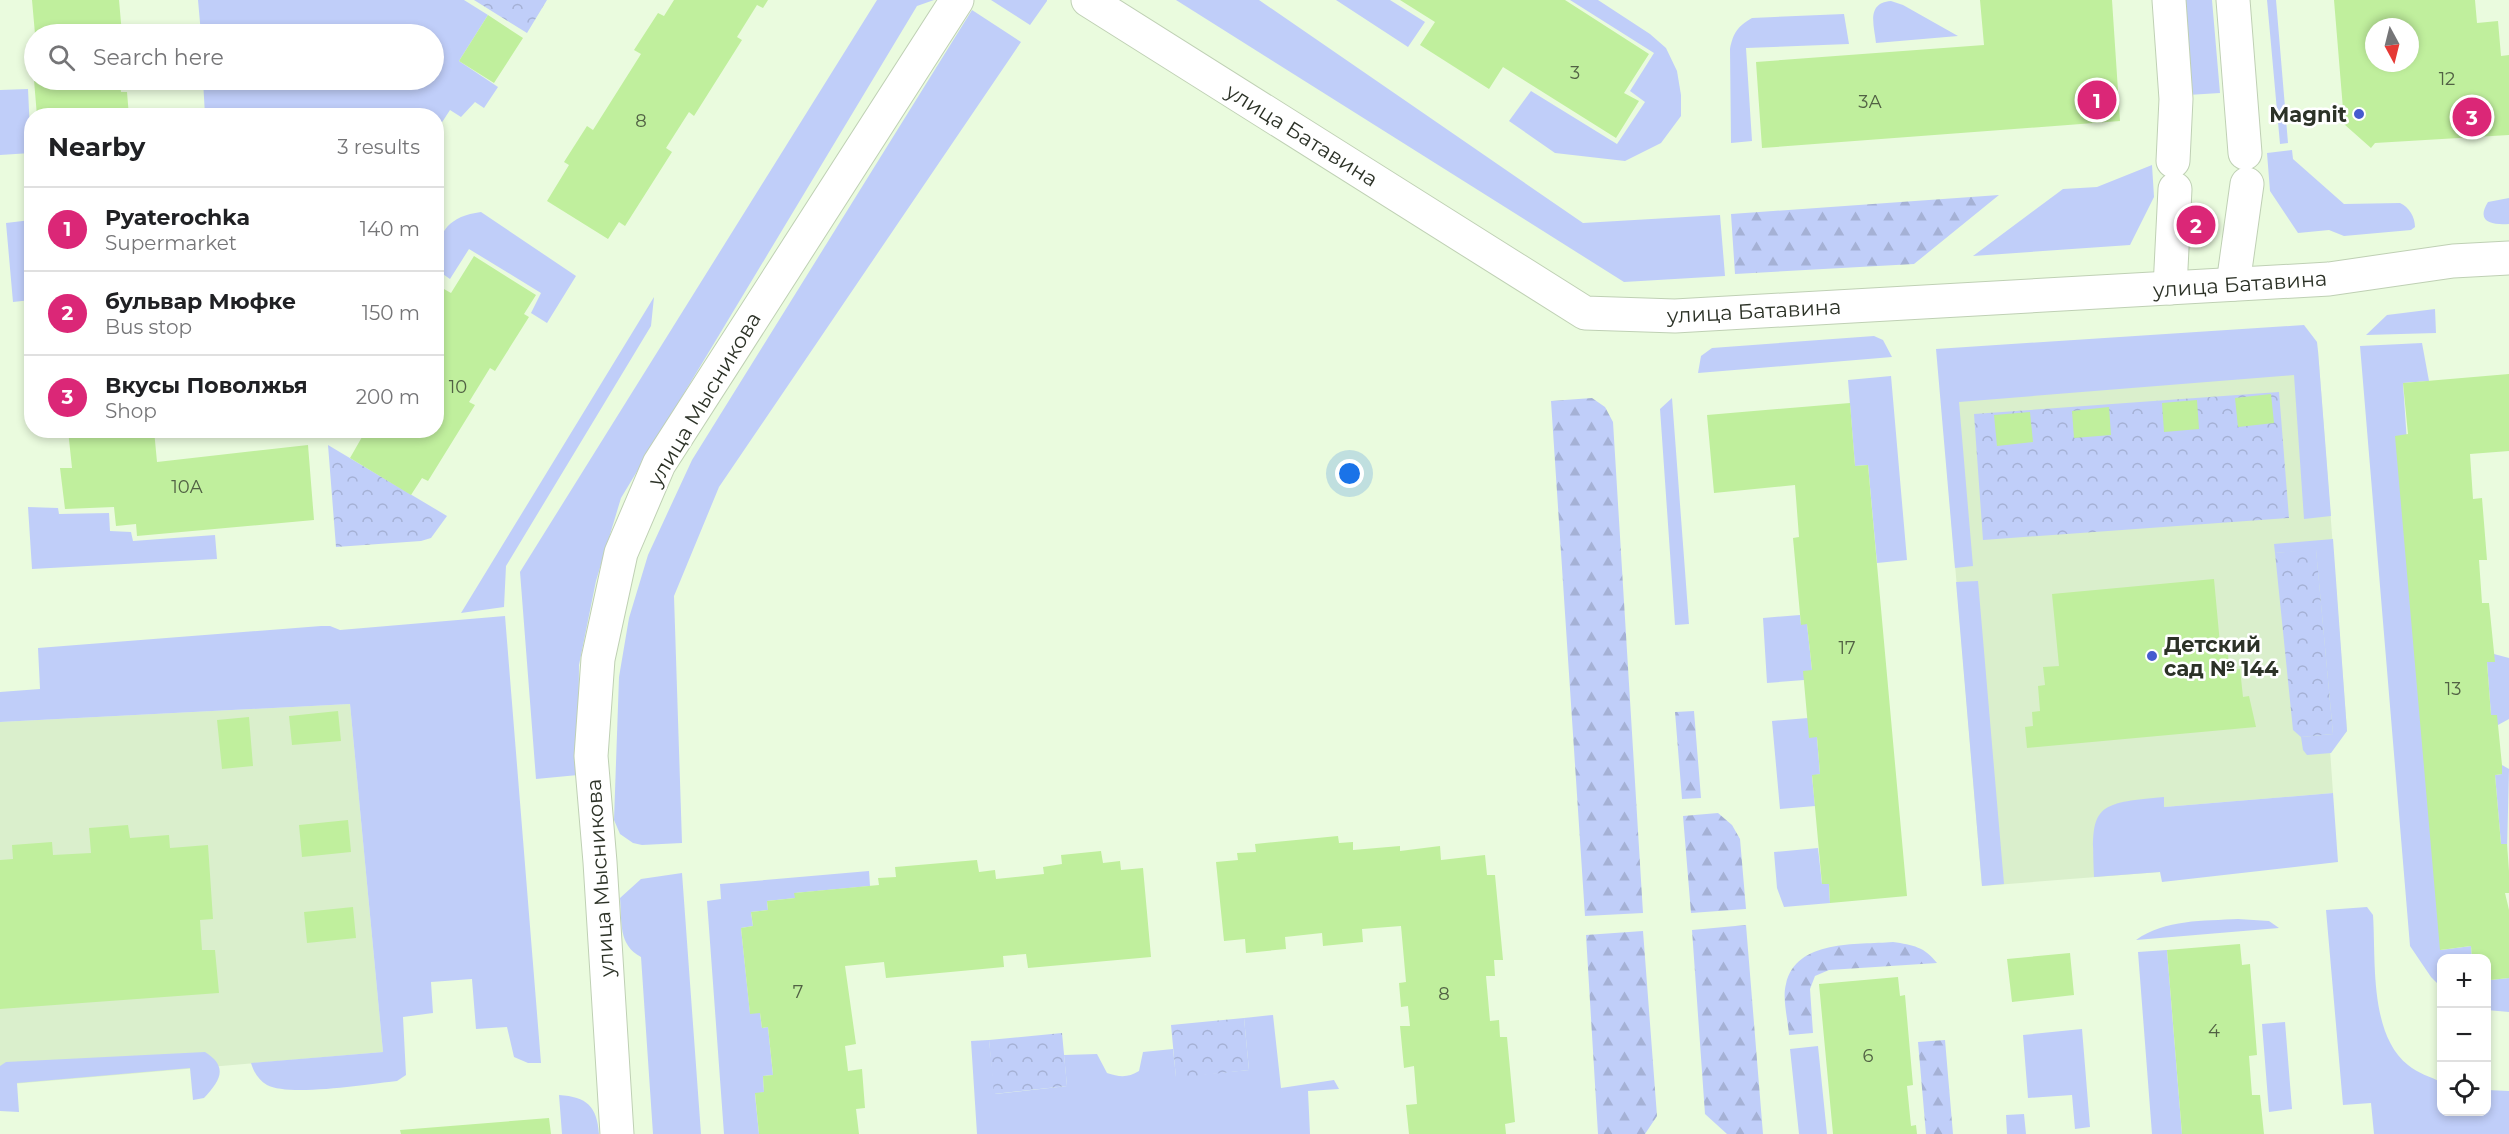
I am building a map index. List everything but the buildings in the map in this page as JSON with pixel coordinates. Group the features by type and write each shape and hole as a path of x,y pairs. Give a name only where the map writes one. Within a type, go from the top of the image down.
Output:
{"street":[{"name":"улица Мысникова","path":"617,1134 591,756 598,659 621,553 659,464 957,0"},
{"name":"улица Батавина","path":"1088,0 1585,313 1675,316 2329,279 2453,261 2509,258"},
{"path":"2169,0 2176,99 2170,288"},
{"path":"2233,0 2246,168 2233,284"}],"shaded area":[{"name":"Детский сад № 144","path":"2318,351 2347,731 2330,750 2333,793 2164,807 2160,872 1982,886 1939,374"},
{"path":"350,704 383,1052 0,1085 0,722"}],"green space":[{"path":"198,0 464,0 488,15 459,61 498,87 484,108 475,102 461,117 450,110 444,119 444,108 205,108 204,90 444,90 444,24 200,24"},
{"path":"474,0 547,0 527,33"},
{"path":"877,0 934,0 917,6 621,498 596,581 579,665 578,775 536,779 520,572"},
{"path":"991,0 1047,0 1047,1 1030,25"},
{"path":"1176,0 1259,0 1583,223 1720,215 1725,276 1624,282"},
{"path":"1336,0 1390,0 1425,22 1408,47"},
{"path":"1570,0 1598,0 1650,34 1666,48 1677,71 1681,95 1681,116 1661,143 1625,161 1555,153 1509,121 1531,91 1617,144 1645,102 1630,91 1654,53"},
{"path":"2179,0 2212,0 2220,93 2188,95"},
{"path":"2267,0 2276,0 2288,143 2280,144"},
{"path":"1891,1 1903,5 1958,36 1876,43 1873,22 1875,10 1883,3"},
{"path":"972,10 1021,42 719,487 674,596 682,843 642,845 633,843 620,834 614,820 619,677 629,618 648,555 692,460"},
{"path":"1844,14 1849,44 1746,48 1752,141 1731,143 1730,49 1740,27 1752,18"},
{"path":"0,90 28,90 29,108 24,108 24,153 0,155"},
{"path":"2292,150 2293,159 2344,204 2400,203 2411,213 2415,227 2411,230 2344,236 2329,230 2298,233 2270,191 2267,153"},
{"path":"2152,165 2154,197 2130,245 1973,256 2063,189 2097,187"},
{"path":"1999,195 1914,264 1735,274 1731,214"},
{"path":"2509,198 2509,224 2492,223 2485,218 2488,202"},
{"path":"481,212 576,276 547,323 531,313 541,293 469,249 450,279 444,275 444,232 458,218"},
{"path":"24,221 24,301 13,302 6,223"},
{"path":"654,297 651,326 506,566 504,607 461,613"},
{"path":"2435,309 2436,333 2366,335 2387,315"},
{"path":"2304,325 2317,342 2331,516 2304,519 2294,375 1959,402 1973,566 1955,568 1936,349"},
{"path":"1874,336 1883,340 1892,357 1698,373 1701,356 1712,348"},
{"path":"2422,343 2429,381 2403,383 2441,950 2471,946 2472,954 2437,954 2437,983 2410,946 2360,346"},
{"path":"1891,376 1907,560 1877,563 1868,465 1855,466 1848,380"},
{"path":"2279,392 2289,518 1983,540 1974,414"},
{"path":"1592,398 1605,407 1613,422 1643,913 1585,916 1551,401"},
{"path":"1672,398 1689,624 1675,625 1660,409"},
{"path":"328,445 447,516 431,538 421,541 336,547"},
{"path":"28,507 58,508 59,514 109,513 110,531 131,532 133,541 215,535 217,559 32,569"},
{"path":"2333,539 2347,731 2331,753 2307,755 2303,750 2301,737 2333,734 2316,550 2275,553 2274,544"},
{"path":"2316,549 2333,734 2301,737 2293,730 2275,553"},
{"path":"1978,581 2004,884 1982,886 1956,582"},
{"path":"1800,615 1801,624 1807,624 1812,670 1804,680 1767,683 1763,618"},
{"path":"505,616 541,1063 528,1063 514,1057 507,1027 476,1029 472,979 431,982 433,1013 403,1017 406,1075 397,1081 310,1090 293,1090 267,1085 257,1076 251,1063 383,1052 350,704 0,722 0,692 40,689 38,648 321,626 330,626 340,630"},
{"path":"2494,654 2509,658 2509,719 2498,725 2491,715 2487,662 2494,662"},
{"path":"1694,711 1701,798 1682,799 1675,712"},
{"path":"1808,718 1817,737 1820,774 1812,776 1815,806 1780,809 1772,721"},
{"path":"2502,765 2509,769 2507,851 2507,844 2501,844 2495,775 2502,774"},
{"path":"2333,793 2338,862 2162,882 2160,872 2094,877 2093,854 2096,823 2101,813 2109,806 2140,799 2164,797 2164,807"},
{"path":"1718,813 1732,825 1740,839 1746,909 1691,913 1683,816"},
{"path":"1818,848 1822,884 1829,884 1830,903 1784,907 1777,888 1774,852"},
{"path":"869,871 870,886 795,893 795,898 767,901 768,910 751,912 753,926 741,928 750,1013 760,1013 762,1028 768,1027 773,1075 763,1076 764,1092 755,1094 759,1134 724,1134 707,901 721,899 720,884"},
{"path":"682,873 701,1134 653,1134 641,957 628,946 625,939 621,924 620,898 641,879"},
{"path":"2367,907 2373,915 2377,995 2386,1035 2395,1052 2408,1065 2437,1080 2437,1116 2491,1116 2491,1090 2509,1091 2509,1134 2374,1134 2371,1103 2343,1105 2326,910"},
{"path":"2238,919 2269,921 2279,928 2136,940 2159,928 2185,922"},
{"path":"1746,925 1763,1134 1727,1134 1705,1114 1692,930"},
{"path":"1643,931 1657,1116 1645,1134 1598,1134 1586,935"},
{"path":"1893,942 1918,948 1928,953 1937,963 1829,970 1815,976 1810,989 1813,1033 1789,1035 1785,1002 1786,984 1792,969 1802,959 1830,947"},
{"path":"2167,950 2182,1134 2152,1134 2138,952"},
{"path":"2509,978 2509,1012 2491,1010 2491,980"},
{"path":"1273,1015 1281,1088 1334,1080 1339,1089 1308,1091 1310,1134 977,1134 971,1041 989,1040 995,1094 1067,1086 1064,1055 1097,1054 1107,1073 1119,1076 1131,1075 1139,1071 1143,1052 1173,1049 1176,1077 1249,1070 1244,1018"},
{"path":"1244,1018 1249,1070 1176,1078 1171,1025"},
{"path":"2285,1022 2292,1109 2269,1112 2262,1024"},
{"path":"2082,1029 2090,1127 2075,1129 2072,1095 2028,1098 2023,1035"},
{"path":"1062,1033 1067,1086 994,1094 989,1040"},
{"path":"1945,1040 1953,1134 1926,1134 1918,1042"},
{"path":"1818,1046 1827,1134 1799,1134 1790,1049"},
{"path":"205,1052 217,1063 219,1074 218,1080 204,1098 193,1100 190,1068 17,1083 19,1112 0,1111 0,1066 6,1062"},
{"path":"559,1095 577,1098 589,1105 596,1116 599,1134 562,1134"},
{"path":"2024,1114 2026,1134 2007,1134 2006,1115"}],"place":[{"name":"Pyaterochka","path":"2097,100"},
{"name":"Magnit","path":"2359,114"},
{"name":"Вкусы Поволжья","path":"2472,117"},
{"name":"бульвар Мюфке","path":"2196,225"},
{"name":"Детский сад № 144","path":"2152,656"}]}
